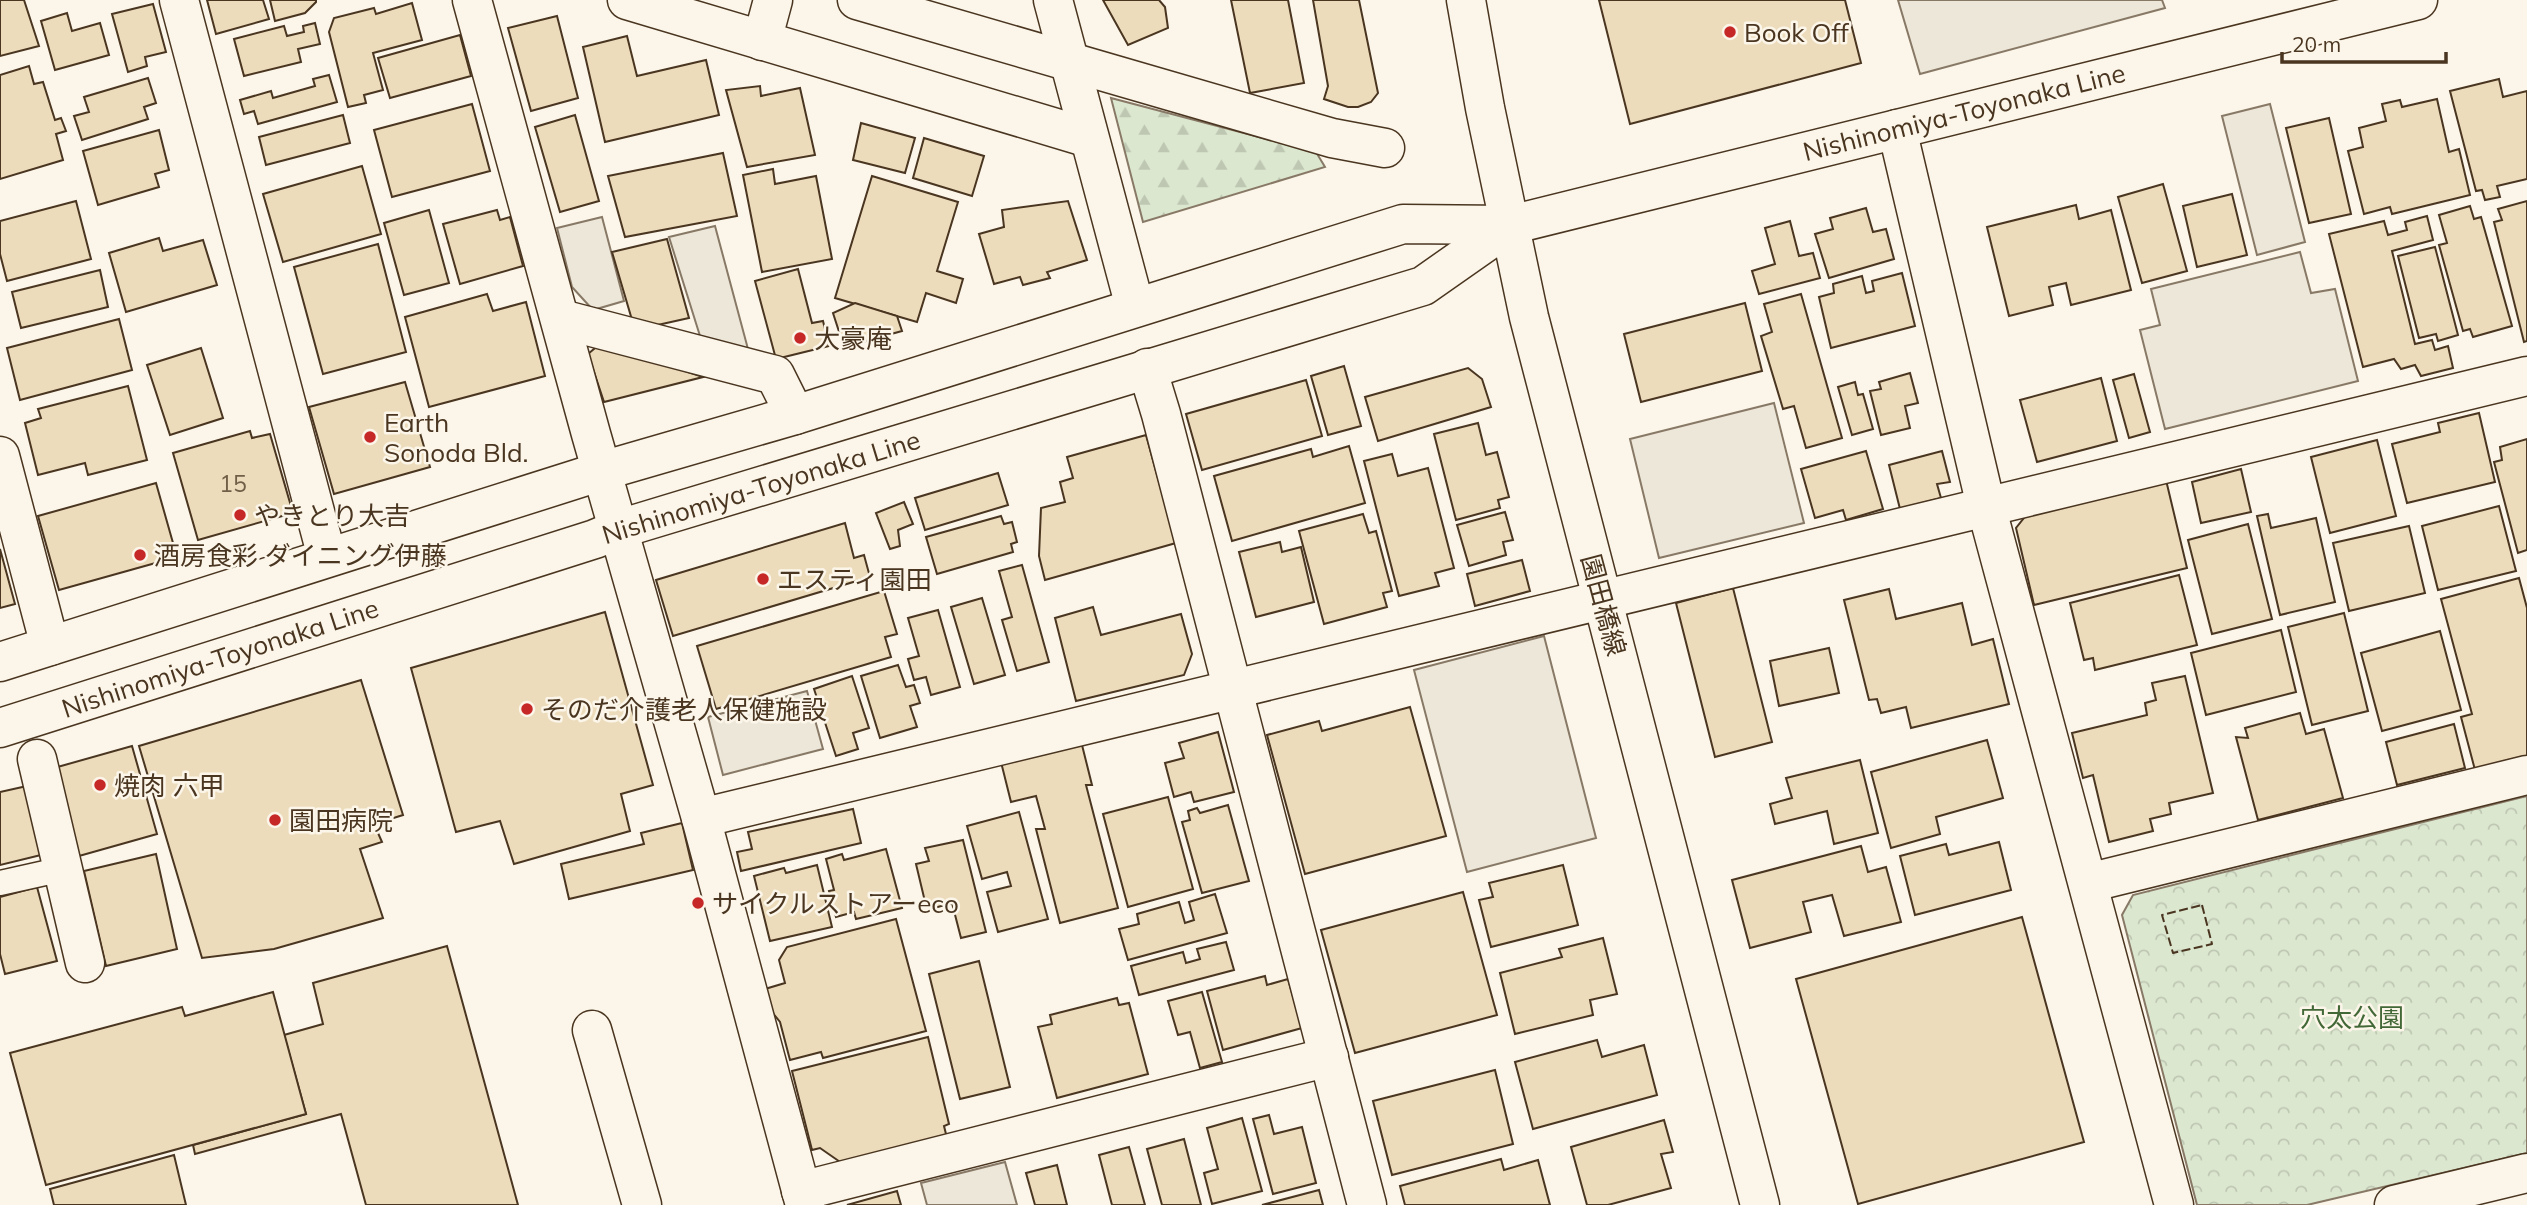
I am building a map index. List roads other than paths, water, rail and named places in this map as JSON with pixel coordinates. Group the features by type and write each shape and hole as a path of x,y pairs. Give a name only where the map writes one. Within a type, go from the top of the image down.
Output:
{"street":[{"path":"178,0 327,557"},
{"path":"472,0 701,818 803,1198 1329,1057"},
{"path":"627,0 1088,138"},
{"path":"762,41 773,0"},
{"path":"857,0 1332,138 1385,148"},
{"path":"1053,0 1135,307"},
{"name":"園田橋線","path":"1466,0 1485,108 1529,317 1760,1205"},
{"name":"Nishinomiya-Toyonaka Line","path":"0,662 602,471 794,415 1403,224 1510,225 1897,129 2321,12 2417,0"},
{"path":"1897,129 1986,506 2174,1205"},
{"name":"Nishinomiya-Toyonaka Line","path":"0,728 595,539 619,529 1423,286 1510,225"},
{"path":"561,319 775,375 794,415"},
{"path":"1147,368 1367,1205"},
{"path":"701,818 2527,376"},
{"path":"0,456 50,646"},
{"path":"37,759 85,963"},
{"path":"2088,883 2527,775"},
{"path":"592,1030 642,1205"},
{"path":"2394,1205 2527,1173"}],"lane":[{"path":"0,883 63,869"}],"place":[{"name":"Book Off","path":"1730,32"},
{"name":"大豪庵","path":"800,338"},
{"name":"Earth Sonoda Bld.","path":"370,437"},
{"name":"やきとり大吉","path":"240,515"},
{"name":"酒房食彩 ダイニング伊藤","path":"140,555"},
{"name":"エスティ園田","path":"763,579"},
{"name":"そのだ介護老人保健施設","path":"527,709"},
{"name":"焼肉 六甲","path":"100,785"},
{"name":"園田病院","path":"275,820"},
{"name":"サイクルストアーeco","path":"698,903"}],"park label":[{"name":"穴太公園","path":"2352,1017"}]}
